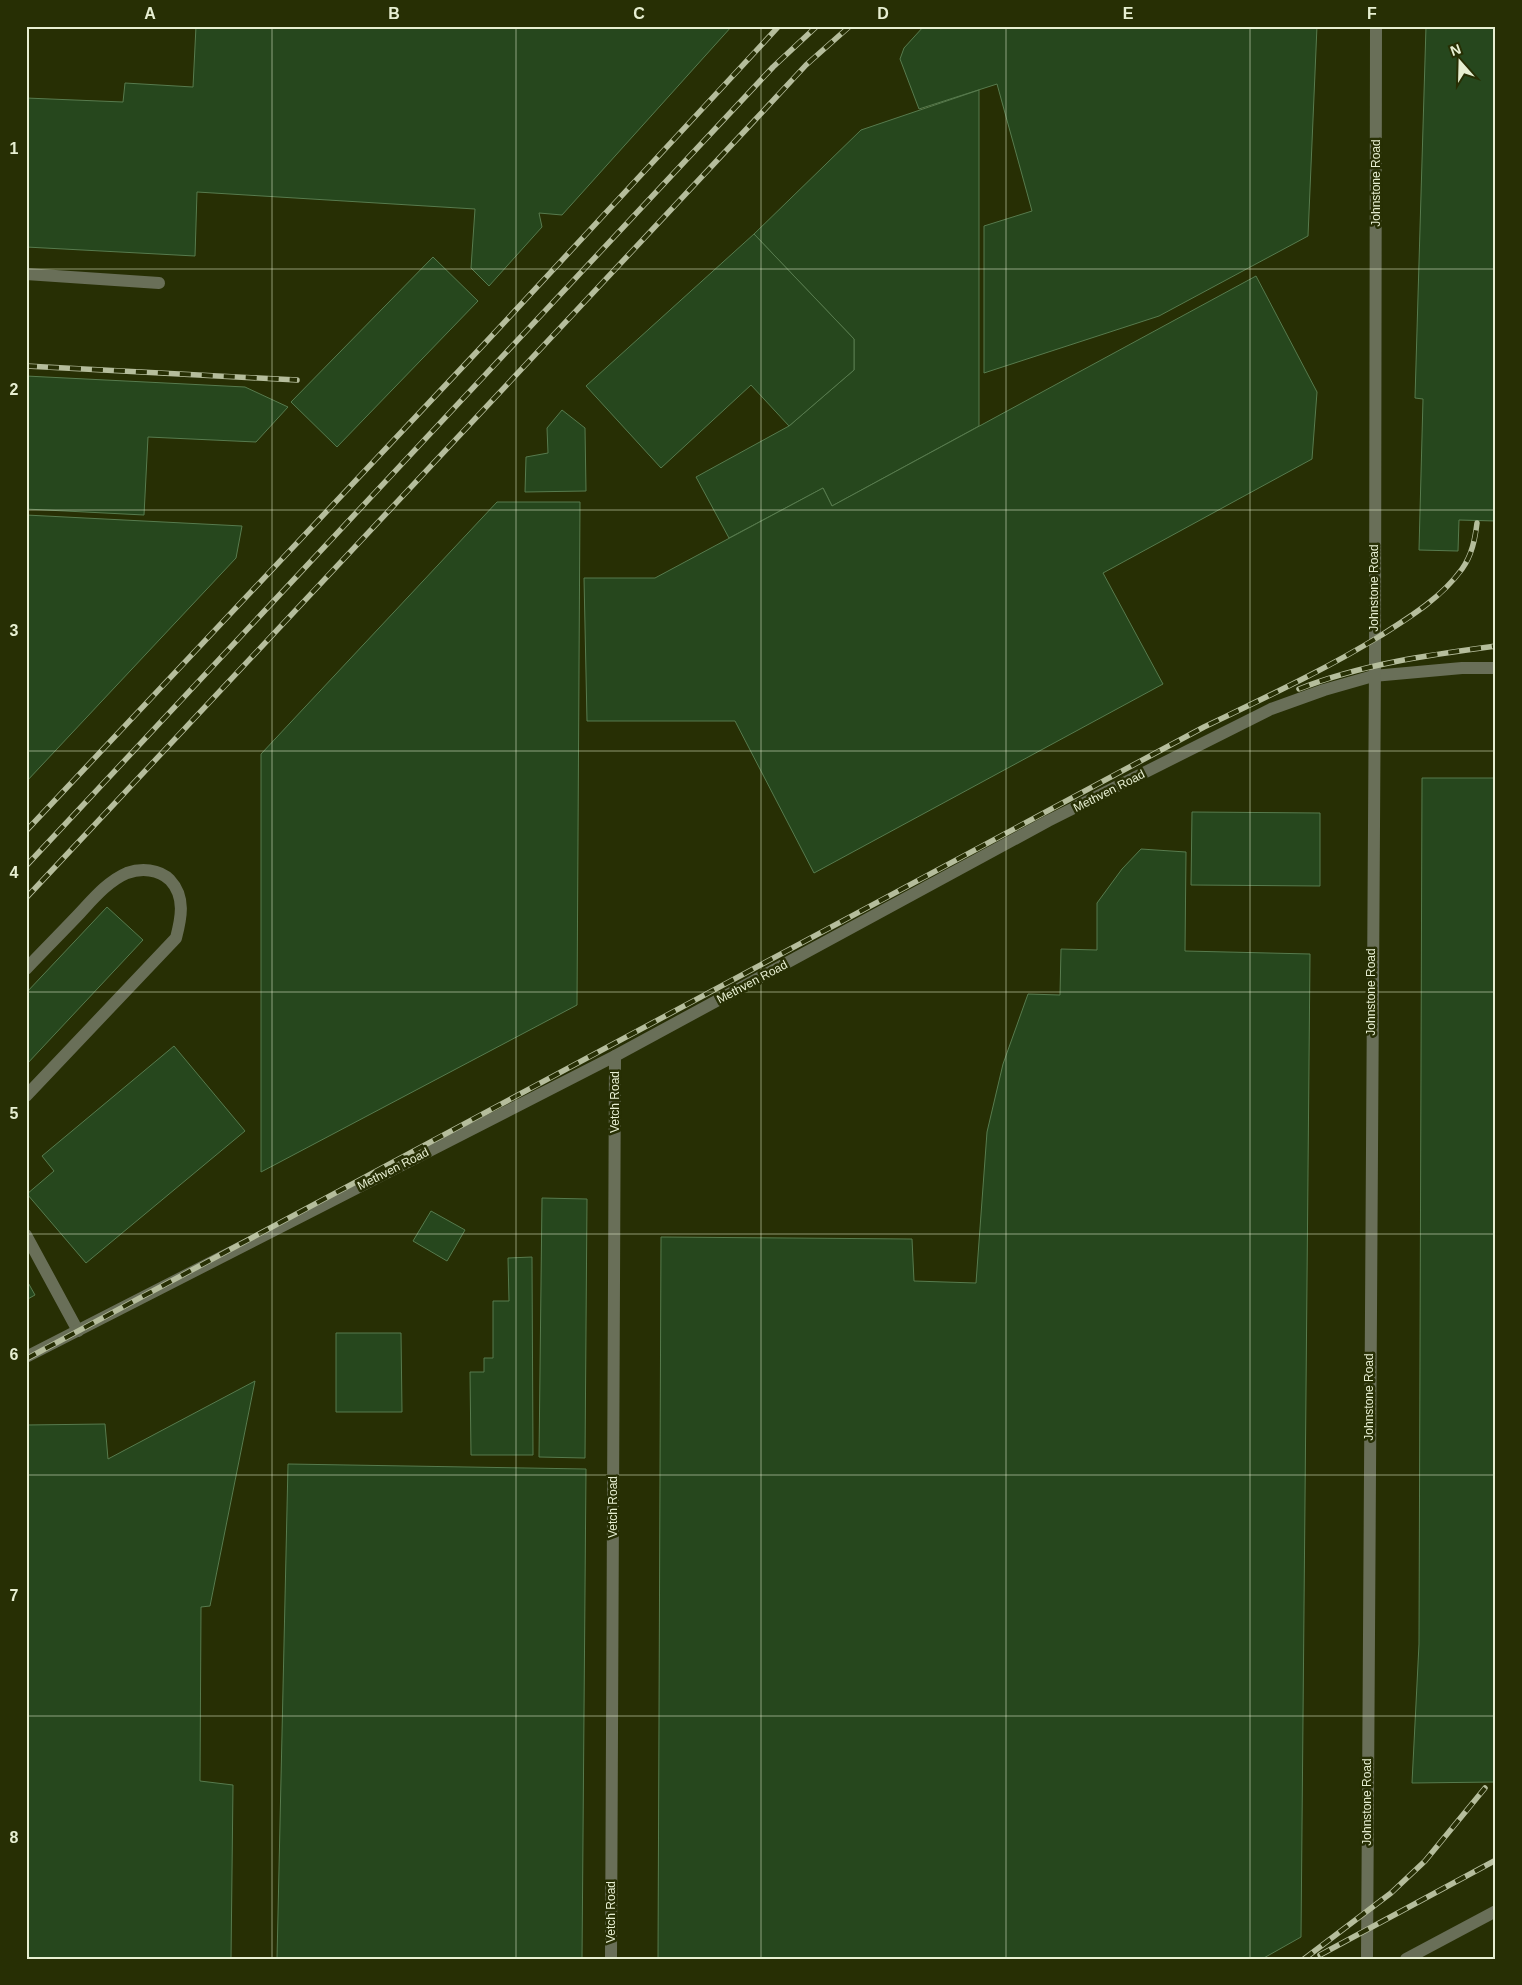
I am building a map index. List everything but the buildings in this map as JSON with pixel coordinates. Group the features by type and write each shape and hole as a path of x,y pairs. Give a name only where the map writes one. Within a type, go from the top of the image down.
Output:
{"street":[{"name":"Johnstone Road","path":"1366,1959 1373,676 1375,665 1376,26"},
{"path":"26,274 159,283"},
{"name":"Methven Road","path":"26,1356 615,1056 1048,821 1271,709 1324,690 1373,676 1462,668 1496,668"},
{"path":"26,969 101,892 127,873 145,870 161,873 171,881 177,891 181,904 181,917 176,938 26,1096"},
{"name":"Vetch Road","path":"611,1959 615,1056"},
{"path":"26,1235 78,1331"},
{"path":"1406,1959 1496,1911"}],"railway":[{"path":"26,831 487,341 779,26"},
{"path":"26,866 773,67 817,26"},
{"path":"26,898 806,65 850,26"},
{"path":"26,366 297,380"},
{"path":"26,1359 1204,727 1293,684 1359,649 1414,614 1445,589 1462,569 1471,553 1477,523"},
{"path":"1299,689 1323,680 1371,667 1421,657 1496,646"},
{"path":"1304,1959 1391,1893 1425,1861 1485,1788"},
{"path":"1320,1955 1496,1860"}]}
